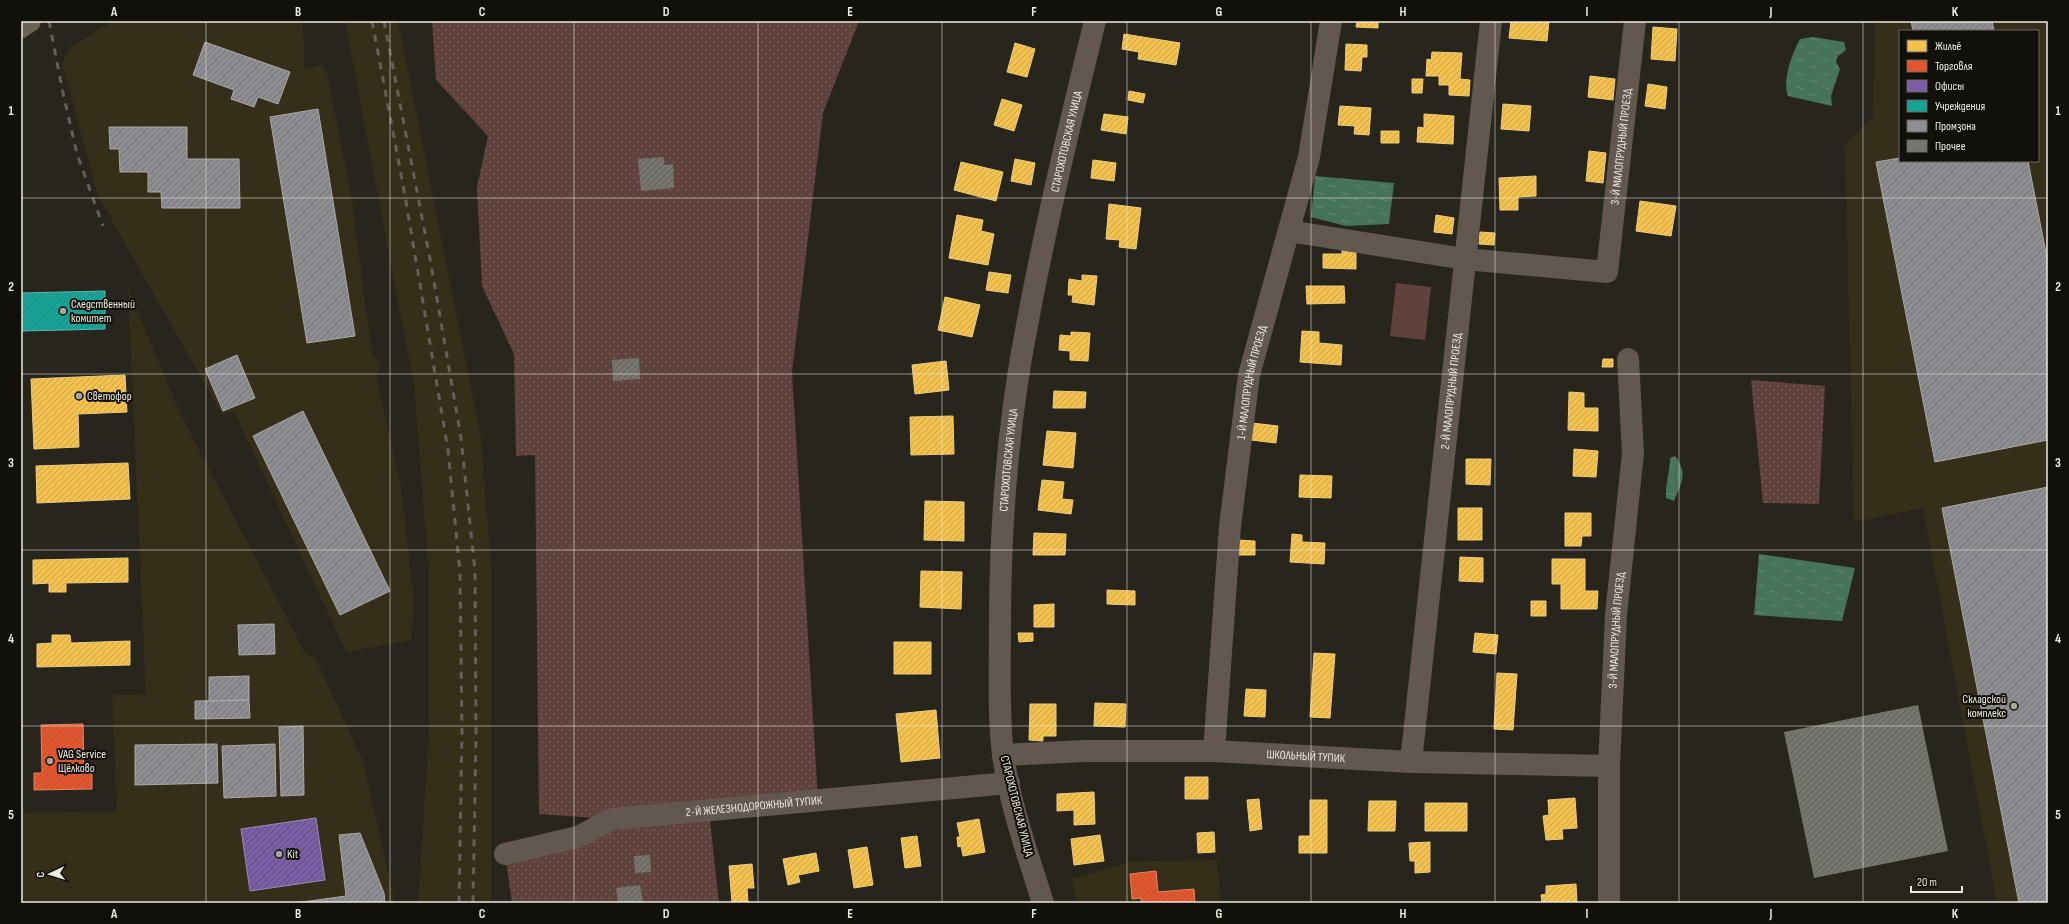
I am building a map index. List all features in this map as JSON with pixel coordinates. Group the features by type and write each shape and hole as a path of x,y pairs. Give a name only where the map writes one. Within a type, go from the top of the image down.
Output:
{"main road":[{"path":"21,26 30,21"}],"street":[{"name":"СТАРОХОТОВСКАЯ УЛИЦА","path":"1043,903 1023,838 1003,755 1000,680 1000,591 1006,476 1020,366 1047,223 1095,21"},
{"name":"1-Й МАЛОПРУДНЫЙ ПРОЕЗД","path":"1214,751 1230,526 1249,375 1309,157 1331,21"},
{"name":"2-Й МАЛОПРУДНЫЙ ПРОЕЗД","path":"1411,762 1491,21"},
{"name":"3-Й МАЛОПРУДНЫЙ ПРОЕЗД","path":"1465,259 1607,272 1635,21"},
{"path":"1289,231 1465,259"},
{"name":"3-Й МАЛОПРУДНЫЙ ПРОЕЗД","path":"1610,903 1609,766 1616,616 1633,453 1628,359"},
{"name":"ШКОЛЬНЫЙ ТУПИК","path":"1003,755 1085,751 1214,751 1411,762 1609,766"},
{"name":"2-Й ЖЕЛЕЗНОДОРОЖНЫЙ ТУПИК","path":"505,854 578,837 612,819 1009,783"}],"shaded area":[{"path":"114,21 302,21 305,68 322,65 323,70 327,72 352,200 372,355 382,364 376,375 401,487 414,600 411,640 346,652 234,411 222,414 98,196 62,64 69,48"},
{"path":"345,21 398,21 481,439 491,570 491,903 418,903 429,732 429,573 414,386"},
{"path":"432,21 859,21 823,113 792,372 818,800 709,811 719,903 512,903 505,854 611,819 539,814 535,455 516,456 514,354 482,286 477,187 488,136 436,80"},
{"path":"1875,21 2048,21 2048,903 1997,903 1923,508 1854,522 1845,144 1873,118"},
{"path":"1396,283 1431,287 1425,340 1390,336"},
{"path":"128,289 181,415 304,651 316,660 363,761 395,903 21,903 21,813 117,811 112,695 146,694"},
{"path":"1751,380 1825,386 1819,504 1763,503"},
{"path":"1217,860 1221,903 1076,903 1072,879 1130,862"}],"water":[{"path":"1813,37 1844,42 1846,50 1838,56 1836,62 1840,69 1831,96 1832,106 1788,96 1786,90 1789,67 1800,39"},
{"path":"1315,176 1394,183 1389,224 1346,226 1311,217"},
{"path":"1675,456 1683,473 1674,501 1666,498 1666,493 1670,458"},
{"path":"1759,554 1855,568 1842,621 1754,615"}],"building: Жильё":[{"path":"1357,21 1378,21 1378,28 1356,27"},
{"path":"1511,21 1549,21 1547,41 1509,38"},
{"path":"1653,27 1677,29 1675,61 1651,59"},
{"path":"1124,34 1180,43 1176,65 1138,59 1139,52 1122,49"},
{"path":"1015,43 1035,49 1027,77 1007,72"},
{"path":"1346,44 1367,45 1367,57 1362,57 1361,71 1345,70"},
{"path":"1432,52 1462,53 1460,79 1470,80 1469,96 1449,95 1449,85 1439,85 1439,76 1426,76 1427,59 1431,60"},
{"path":"1590,76 1615,79 1613,100 1588,97"},
{"path":"1412,79 1423,79 1422,93 1412,93"},
{"path":"1648,84 1667,87 1665,109 1645,106"},
{"path":"1129,91 1145,94 1143,103 1128,100"},
{"path":"1002,99 1022,105 1014,131 994,125"},
{"path":"1503,104 1531,106 1529,131 1501,129"},
{"path":"1340,106 1371,108 1369,135 1354,134 1355,126 1338,125"},
{"path":"1104,114 1128,117 1126,134 1101,130"},
{"path":"1424,114 1454,116 1453,144 1417,142 1418,127 1424,128"},
{"path":"1381,131 1399,131 1399,143 1381,143"},
{"path":"1589,151 1606,153 1603,183 1586,181"},
{"path":"1015,159 1035,163 1031,185 1011,181"},
{"path":"1093,160 1116,163 1114,181 1091,178"},
{"path":"961,162 1003,172 996,201 954,190"},
{"path":"1536,176 1536,196 1518,197 1518,210 1500,210 1499,178"},
{"path":"1640,201 1676,206 1671,236 1636,231"},
{"path":"1109,204 1141,208 1136,249 1119,247 1120,240 1106,239"},
{"path":"957,215 983,220 981,231 994,234 988,265 949,258"},
{"path":"1436,215 1454,218 1452,234 1434,232"},
{"path":"1480,232 1495,233 1494,245 1479,244"},
{"path":"1342,249 1356,249 1356,269 1323,268 1323,254 1342,254"},
{"path":"989,272 1011,275 1008,293 986,290"},
{"path":"1082,275 1097,276 1094,305 1072,302 1073,295 1068,295 1069,279 1082,281"},
{"path":"1306,286 1344,286 1345,303 1307,304"},
{"path":"945,297 980,305 972,337 938,330"},
{"path":"1302,331 1319,332 1319,343 1342,345 1341,365 1300,362"},
{"path":"1071,332 1090,333 1088,361 1070,360 1070,351 1059,350 1060,335 1071,336"},
{"path":"1603,359 1613,359 1613,367 1602,367"},
{"path":"946,361 949,390 915,394 912,365"},
{"name":"Светофор","path":"125,375 127,412 78,414 79,447 34,449 31,379"},
{"path":"1054,391 1086,392 1085,408 1053,408"},
{"path":"1569,392 1584,393 1584,408 1598,408 1598,431 1568,430"},
{"path":"953,416 954,454 911,455 910,417"},
{"path":"1252,423 1278,426 1276,443 1251,440"},
{"path":"1047,431 1076,433 1073,468 1043,465"},
{"path":"1574,449 1598,451 1596,477 1573,476"},
{"path":"1466,459 1491,459 1490,485 1466,484"},
{"path":"128,463 130,499 37,503 36,466"},
{"path":"1300,475 1332,476 1331,498 1299,497"},
{"path":"1042,480 1064,482 1062,499 1073,500 1071,514 1038,510"},
{"path":"925,501 964,502 964,541 924,540"},
{"path":"1458,508 1482,508 1482,540 1458,540"},
{"path":"1565,513 1591,513 1591,536 1582,536 1581,546 1565,546"},
{"path":"1034,533 1066,534 1065,555 1033,555"},
{"path":"1292,534 1302,535 1302,542 1325,543 1324,564 1290,562"},
{"path":"1237,540 1255,541 1255,555 1237,555"},
{"path":"1460,557 1483,558 1483,582 1459,581"},
{"path":"128,558 128,582 66,583 66,592 49,592 49,583 33,584 33,560"},
{"path":"1552,559 1585,559 1585,591 1598,591 1597,609 1561,609 1561,584 1552,584"},
{"path":"921,571 962,572 961,609 920,607"},
{"path":"1107,590 1135,591 1135,605 1107,604"},
{"path":"1531,601 1546,601 1546,616 1531,616"},
{"path":"1054,604 1054,627 1034,627 1034,605"},
{"path":"1018,633 1033,633 1033,641 1019,642"},
{"path":"1475,633 1498,635 1496,654 1473,652"},
{"path":"52,635 70,635 71,643 130,641 130,665 37,667 37,644 52,643"},
{"path":"894,642 931,642 931,674 894,674"},
{"path":"1314,653 1335,654 1330,718 1310,717"},
{"path":"1497,673 1517,674 1513,730 1494,729"},
{"path":"1246,689 1266,690 1265,717 1244,716"},
{"path":"1095,703 1126,704 1125,727 1094,726"},
{"path":"1030,704 1056,704 1056,736 1043,736 1043,741 1029,740"},
{"path":"936,710 940,758 901,762 896,714"},
{"path":"1185,777 1208,777 1208,799 1185,799"},
{"path":"1094,792 1095,824 1074,825 1074,810 1057,811 1057,794"},
{"path":"1575,798 1577,828 1562,829 1563,839 1546,840 1543,816 1549,815 1548,800"},
{"path":"1259,799 1262,829 1250,831 1247,800"},
{"path":"1310,800 1327,800 1327,853 1299,853 1299,836 1310,836"},
{"path":"1369,801 1396,801 1395,831 1368,831"},
{"path":"1425,803 1467,803 1467,831 1425,831"},
{"path":"979,819 985,852 963,856 961,846 958,847 957,837 960,837 957,823"},
{"path":"1214,832 1215,852 1198,853 1197,833"},
{"path":"1100,835 1104,861 1074,865 1071,839"},
{"path":"917,836 921,866 905,868 901,838"},
{"path":"1430,842 1430,872 1415,873 1415,861 1410,861 1409,843"},
{"path":"867,847 873,885 854,888 848,850"},
{"path":"816,853 819,871 798,875 800,882 788,885 783,859"},
{"path":"752,864 754,888 747,888 748,903 732,903 729,866"},
{"path":"1576,884 1577,903 1542,903 1541,895 1546,894 1546,886"}],"building: Торговля":[{"path":"83,724 84,768 92,768 92,789 34,790 34,773 42,773 41,725"},
{"path":"1156,871 1158,892 1194,889 1195,903 1141,903 1141,898 1132,899 1130,874"}],"building: Офисы":[{"path":"316,818 325,880 250,891 241,829"}],"building: Учреждения":[{"name":"Следственный комитет","path":"105,291 105,329 21,331 21,293"}],"building: Промзона":[{"path":"1911,21 1992,21 1994,30 1913,30"},
{"path":"205,42 290,72 278,104 258,97 254,107 231,99 234,90 193,75"},
{"path":"318,109 355,336 307,343 270,117"},
{"path":"109,127 187,127 187,159 239,159 240,208 162,208 161,192 148,192 148,172 120,172 119,149 110,149"},
{"path":"1899,158 1899,162 2028,162 2048,263 2048,440 1935,462 1876,162"},
{"path":"237,355 255,398 223,411 205,369"},
{"path":"303,411 390,591 340,615 253,436"},
{"name":"Складской комплекс","path":"2048,487 2048,903 2019,903 1942,508"},
{"path":"274,624 275,654 239,655 238,625"},
{"path":"249,676 249,700 209,701 209,677"},
{"path":"249,700 250,718 195,719 195,701"},
{"path":"303,726 304,795 281,796 279,727"},
{"path":"217,744 218,783 135,785 135,745"},
{"path":"275,744 276,796 224,798 222,746"},
{"path":"360,833 384,893 385,903 295,903 346,896 339,835"}],"building: Прочее":[{"path":"664,157 664,165 673,164 674,188 641,191 638,159"},
{"path":"639,358 640,379 613,381 612,360"},
{"path":"1918,705 1948,851 1814,878 1784,732"},
{"path":"650,855 651,872 635,873 634,856"},
{"path":"640,885 643,903 618,903 616,888"}],"railway":[{"path":"49,21 77,154 103,226"},
{"path":"372,21 404,190 448,450 460,572 462,731 459,903"},
{"path":"384,21 431,264 461,438 475,571 476,733 473,903"}],"place":[{"name":"Следственный комитет","path":"63,311"},
{"name":"Светофор","path":"79,396"},
{"name":"Складской комплекс","path":"2014,706"},
{"name":"VAG Service Щёлково","path":"50,761"},
{"name":"Kit","path":"279,854"}]}
